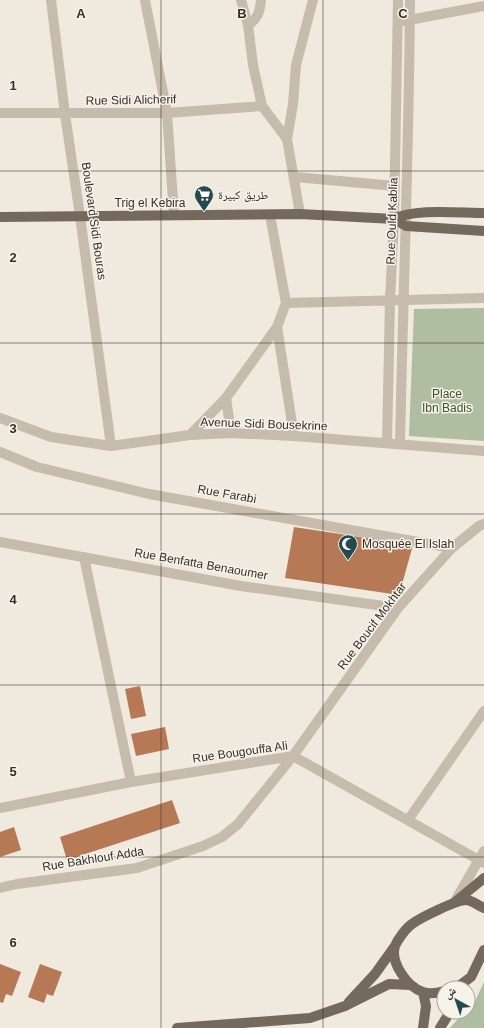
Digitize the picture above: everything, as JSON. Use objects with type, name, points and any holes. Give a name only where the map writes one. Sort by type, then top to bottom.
[{"type":"main road","points":[[394,219],[406,214],[420,212],[484,213]]},
{"type":"main road","name":"Trig el Kebira","points":[[0,217],[300,214],[394,219]]},
{"type":"main road","points":[[394,219],[406,226],[484,231]]},
{"type":"main road","points":[[345,1006],[375,974],[403,934],[412,924],[454,902],[484,878]]},
{"type":"main road","points":[[454,902],[468,900],[484,908]]},
{"type":"main road","points":[[395,946],[395,961],[403,976],[410,984],[423,992],[436,991]]},
{"type":"main road","points":[[469,980],[484,950]]},
{"type":"main road","points":[[467,980],[471,977]]},
{"type":"main road","points":[[177,1028],[310,1018],[345,1006],[389,984],[410,984]]},
{"type":"main road","points":[[423,992],[426,1006],[423,1028]]},
{"type":"street","name":"Boulevard Sidi Bouras","points":[[51,0],[64,114],[80,216],[111,446]]},
{"type":"street","points":[[145,0],[167,113],[174,215]]},
{"type":"street","points":[[242,0],[248,25],[253,65],[262,106],[287,139]]},
{"type":"street","points":[[248,25],[256,19],[259,14],[261,0]]},
{"type":"street","points":[[300,214],[295,177],[287,139],[293,104],[296,65],[313,0]]},
{"type":"street","name":"Rue Ould Kablia","points":[[387,443],[390,300],[395,186],[398,0]]},
{"type":"street","name":"Rue Ould Kablia","points":[[400,444],[410,0]]},
{"type":"street","points":[[398,21],[410,21],[484,6]]},
{"type":"street","name":"Rue Sidi Alicherif","points":[[0,113],[167,113],[262,106]]},
{"type":"street","points":[[295,177],[395,186]]},
{"type":"street","points":[[190,435],[226,398],[277,326],[286,302],[270,214]]},
{"type":"street","points":[[286,302],[484,298]]},
{"type":"street","points":[[277,326],[294,436]]},
{"type":"street","points":[[226,398],[231,433]]},
{"type":"street","name":"Avenue Sidi Bousekrine","points":[[0,418],[51,437],[111,446],[190,435],[231,433],[294,436],[484,451]]},
{"type":"street","name":"Rue Farabi","points":[[0,452],[37,467],[149,494],[452,548]]},
{"type":"street","name":"Rue Boucif Mokhtar","points":[[293,756],[398,608],[452,548],[479,526],[484,524]]},
{"type":"street","name":"Rue Benfatta Benaoumer","points":[[0,542],[241,586],[398,608]]},
{"type":"street","points":[[84,557],[131,782]]},
{"type":"street","points":[[408,820],[484,710]]},
{"type":"street","name":"Rue Bougouffa Ali","points":[[0,808],[131,782],[293,756],[408,820],[482,858]]},
{"type":"street","name":"Rue Bakhlouf Adda","points":[[0,888],[17,884],[137,868],[202,846],[222,837],[238,824],[293,756]]},
{"type":"street","points":[[454,902],[482,858]]},
{"type":"green space","name":"Place Ibn Badis","points":[[484,308],[484,441],[409,436],[414,309]]},
{"type":"green space","points":[[484,982],[484,1028],[450,1028],[457,1020],[476,1020],[476,999]]},
{"type":"building","name":"Mosquée El Islah","points":[[294,527],[413,545],[399,595],[285,578]]},
{"type":"building","points":[[140,686],[146,716],[131,719],[125,689]]},
{"type":"building","points":[[165,727],[169,749],[136,756],[131,734]]},
{"type":"building","points":[[172,800],[180,823],[67,860],[60,837]]},
{"type":"building","points":[[14,827],[21,850],[0,857],[0,832]]},
{"type":"building","points":[[0,964],[21,972],[12,996],[6,994],[3,1003],[0,1002]]},
{"type":"building","points":[[40,964],[62,972],[53,996],[47,994],[44,1003],[28,997]]},
{"type":"place","name":"طريق كبيرة","points":[[204,212]]},
{"type":"place","name":"Mosquée El Islah","points":[[348,561]]}]
